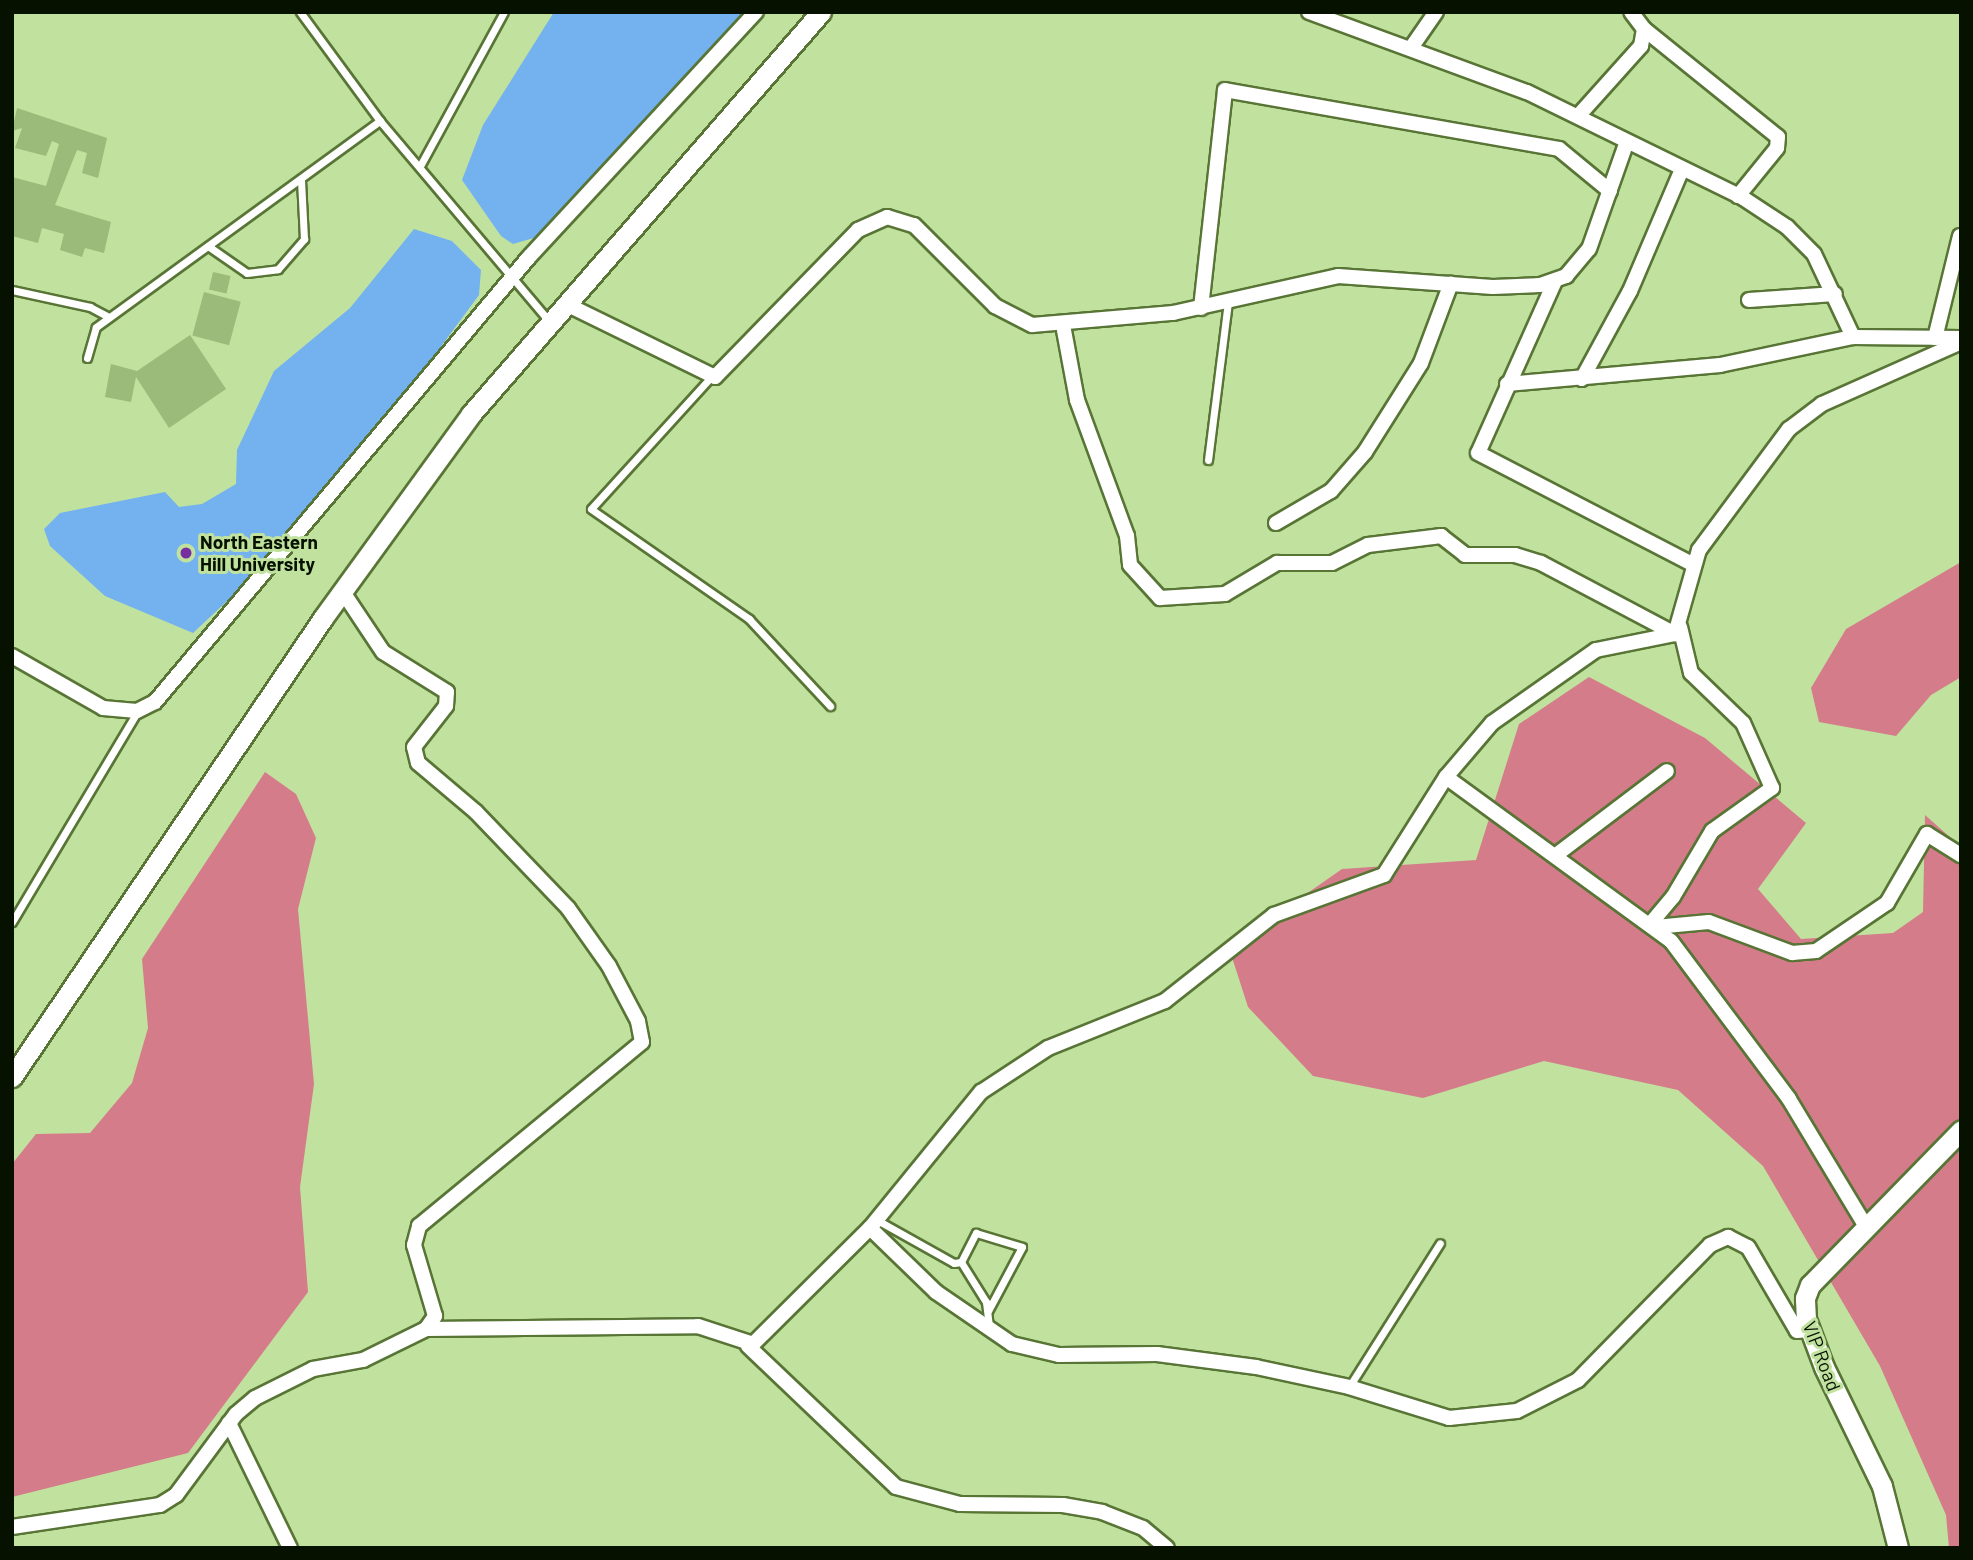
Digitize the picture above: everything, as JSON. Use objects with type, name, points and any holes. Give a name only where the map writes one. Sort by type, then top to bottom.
[{"type":"street","points":[[12,656],[103,708],[137,711],[172,686],[511,279],[756,12]]},
{"type":"street","points":[[12,1077],[343,592],[471,415],[821,12]]},
{"type":"street","points":[[1309,12],[1411,48],[1579,115],[1626,144],[1738,196],[1800,240],[1824,269],[1835,294],[1846,332],[1853,337]]},
{"type":"street","points":[[1411,48],[1436,12]]},
{"type":"street","points":[[1631,12],[1644,29],[1778,137],[1777,148],[1738,196]]},
{"type":"street","points":[[1579,115],[1641,46],[1644,29]]},
{"type":"street","points":[[1201,308],[1225,90],[1559,149],[1610,191]]},
{"type":"street","points":[[566,304],[711,377],[739,355],[858,230],[887,217],[914,226],[1005,314],[1032,325],[1063,325],[1201,308],[1338,276],[1525,287],[1555,281],[1576,267],[1589,248],[1626,144]]},
{"type":"street","points":[[1582,379],[1630,291],[1682,169]]},
{"type":"street","points":[[1935,338],[1960,236]]},
{"type":"street","points":[[1555,281],[1477,446],[1482,458],[1692,564]]},
{"type":"street","points":[[1276,523],[1331,491],[1365,452],[1421,363],[1451,283]]},
{"type":"street","points":[[1749,300],[1835,294]]},
{"type":"street","points":[[1063,325],[1077,400],[1128,537],[1130,565],[1160,598],[1213,596],[1235,590],[1278,563],[1332,563],[1368,545],[1397,545],[1441,536],[1465,555],[1515,555],[1541,563],[1677,631]]},
{"type":"street","points":[[1507,384],[1720,365],[1853,337],[1961,340]]},
{"type":"street","points":[[1653,925],[1712,831],[1772,788],[1744,723],[1691,673],[1677,631],[1692,564],[1735,495],[1805,415],[1961,340]]},
{"type":"street","points":[[343,592],[383,652],[447,692],[446,706],[414,747],[418,763],[476,812],[568,908],[609,966],[643,1034],[630,1055],[542,1121],[419,1226],[414,1245],[435,1307],[426,1329]]},
{"type":"street","points":[[748,1346],[873,1224],[966,1107],[1001,1075],[1048,1048],[1165,1001],[1273,915],[1384,875],[1446,777],[1492,723],[1583,657],[1608,646],[1677,631]]},
{"type":"street","points":[[1556,855],[1667,771]]},
{"type":"street","points":[[1446,777],[1653,925],[1692,965],[1789,1098],[1865,1226]]},
{"type":"street","points":[[1653,925],[1709,922],[1792,953],[1816,951],[1887,904],[1927,834],[1961,855]]},
{"type":"street","name":"VIP Road","points":[[1898,1548],[1882,1486],[1810,1330],[1805,1298],[1810,1284],[1961,1130]]},
{"type":"street","points":[[873,1224],[936,1293],[989,1331],[1012,1343],[1059,1355],[1157,1354],[1349,1387],[1448,1418],[1517,1410],[1557,1394],[1604,1359],[1710,1245],[1728,1237],[1748,1247],[1797,1331],[1810,1330]]},
{"type":"street","points":[[12,1527],[160,1505],[176,1495],[229,1423],[255,1398],[304,1373],[363,1360],[426,1329],[698,1326],[748,1346],[896,1487],[960,1504],[1063,1505],[1102,1512],[1143,1528],[1167,1548]]},
{"type":"street","points":[[229,1423],[290,1548]]},
{"type":"lane","points":[[300,12],[380,121],[550,322]]},
{"type":"lane","points":[[420,166],[504,12]]},
{"type":"lane","points":[[87,358],[92,332],[109,317],[380,121]]},
{"type":"lane","points":[[208,246],[247,272],[278,269],[304,239],[301,179]]},
{"type":"lane","points":[[12,290],[90,307],[109,317]]},
{"type":"lane","points":[[1208,460],[1228,302]]},
{"type":"lane","points":[[711,377],[591,509],[743,614],[830,706]]},
{"type":"lane","points":[[12,922],[137,711]]},
{"type":"lane","points":[[873,1224],[954,1263],[961,1262]]},
{"type":"lane","points":[[961,1262],[976,1233],[1024,1249],[988,1311]]},
{"type":"lane","points":[[1349,1387],[1440,1243]]},
{"type":"lane","points":[[961,1262],[988,1311],[989,1331]]},
{"type":"shaded area","points":[[1961,562],[1961,677],[1931,695],[1896,736],[1819,722],[1811,688],[1846,629]]},
{"type":"shaded area","points":[[1589,677],[1705,738],[1806,823],[1758,889],[1801,939],[1893,933],[1923,912],[1925,815],[1961,847],[1961,1548],[1949,1548],[1946,1515],[1880,1366],[1763,1166],[1678,1090],[1544,1061],[1423,1098],[1313,1076],[1248,1007],[1229,948],[1342,869],[1476,860],[1519,724]]},
{"type":"shaded area","points":[[265,772],[296,794],[316,838],[298,909],[314,1084],[300,1187],[308,1292],[188,1453],[12,1497],[12,1164],[36,1134],[90,1133],[132,1083],[148,1028],[142,959]]},
{"type":"water","points":[[554,12],[744,12],[537,237],[513,244],[501,236],[462,180],[483,125]]},
{"type":"water","points":[[414,229],[452,241],[481,270],[479,295],[400,402],[241,588],[193,633],[105,596],[50,546],[44,529],[60,513],[165,492],[179,507],[202,504],[236,484],[237,450],[274,371],[350,308]]},
{"type":"building","points":[[17,108],[107,138],[98,178],[82,173],[87,153],[77,150],[55,205],[111,222],[104,253],[85,248],[82,257],[60,250],[64,234],[42,228],[38,243],[12,236],[12,177],[46,186],[59,144],[52,141],[46,156],[15,148],[22,128],[12,131]]},
{"type":"building","points":[[213,272],[231,276],[226,294],[209,290]]},
{"type":"building","points":[[204,292],[241,302],[229,345],[192,335]]},
{"type":"building","points":[[190,335],[226,389],[169,428],[136,377],[131,402],[105,397],[111,364],[137,371]]},
{"type":"place","name":"North Eastern Hill University","points":[[186,553]]}]
